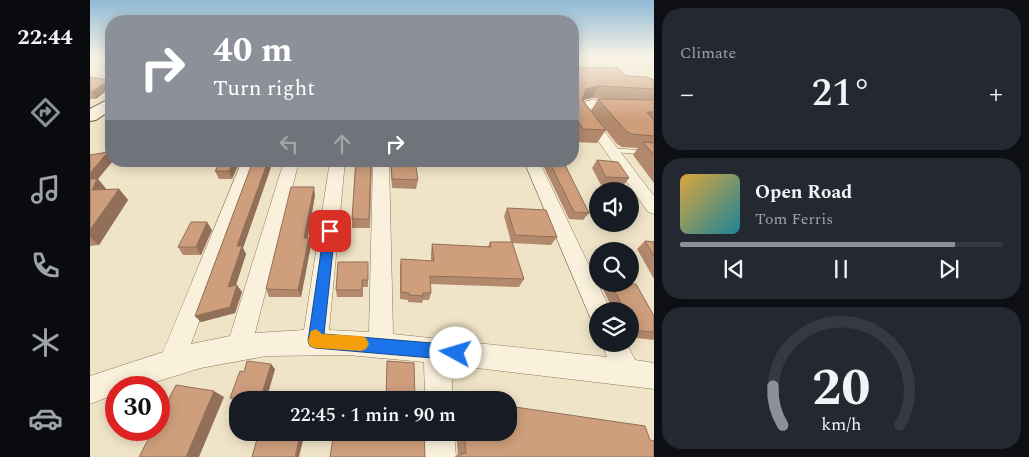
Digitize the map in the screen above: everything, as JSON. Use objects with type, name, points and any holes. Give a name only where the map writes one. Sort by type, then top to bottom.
[{"type":"street","points":[[654,108],[592,104],[584,106],[584,111],[654,208]]},
{"type":"street","points":[[90,116],[105,107]]},
{"type":"street","points":[[172,362],[248,167]]},
{"type":"street","points":[[239,347],[290,167]]},
{"type":"street","points":[[315,341],[337,167]]},
{"type":"street","points":[[381,167],[381,345]]},
{"type":"street","points":[[534,167],[595,302]]},
{"type":"street","points":[[90,390],[172,362],[239,347],[315,341],[381,345],[647,376]]},
{"type":"street","points":[[437,351],[438,391]]},
{"type":"street","points":[[622,352],[647,376]]},
{"type":"street","points":[[439,441],[440,457]]},
{"type":"lane","points":[[612,150],[654,153]]},
{"type":"building","points":[[90,77],[105,79],[105,83],[90,92]]},
{"type":"building","points":[[579,77],[648,77],[654,80],[654,89],[599,86],[586,89],[582,100],[606,130],[583,129],[579,123]]},
{"type":"building","points":[[598,99],[654,100],[654,112],[647,112],[654,120],[654,136],[631,134],[626,131]]},
{"type":"building","points":[[643,142],[654,143],[654,155]]},
{"type":"building","points":[[105,152],[105,156],[90,173],[90,155]]},
{"type":"building","points":[[597,160],[618,162],[629,178],[606,177]]},
{"type":"building","points":[[217,167],[231,167],[229,171],[215,171]]},
{"type":"building","points":[[251,167],[266,167],[237,246],[242,246],[228,287],[237,285],[230,307],[195,316]]},
{"type":"building","points":[[356,167],[371,167],[369,219],[352,219]]},
{"type":"building","points":[[391,167],[416,167],[418,180],[392,179]]},
{"type":"building","points":[[552,167],[566,167],[589,213],[574,212]]},
{"type":"building","points":[[90,179],[97,179],[92,190],[119,189],[90,230]]},
{"type":"building","points":[[291,187],[314,187],[304,238],[309,238],[298,290],[266,289]]},
{"type":"building","points":[[507,208],[546,210],[557,237],[515,235]]},
{"type":"building","points":[[191,222],[207,222],[196,247],[178,247]]},
{"type":"building","points":[[645,241],[654,242],[654,256]]},
{"type":"building","points":[[490,242],[512,242],[524,279],[430,276],[431,293],[423,293],[423,296],[409,295],[409,293],[401,292],[401,259],[434,261],[432,244],[491,247]]},
{"type":"building","points":[[338,262],[368,262],[368,280],[362,280],[362,290],[336,290]]},
{"type":"building","points":[[639,289],[654,316],[654,332],[639,331],[639,302],[620,302],[615,292],[639,292]]},
{"type":"building","points":[[247,361],[271,364],[263,391],[233,391],[240,371],[244,372]]},
{"type":"building","points":[[387,361],[414,363],[415,391],[386,391]]},
{"type":"building","points":[[176,385],[214,391],[186,457],[139,457],[147,441],[170,441],[170,397]]},
{"type":"building","points":[[517,407],[645,426],[650,440],[654,441],[654,457],[458,457],[458,455],[466,453],[465,441],[517,441]]},
{"type":"building","points":[[256,441],[299,441],[295,457],[252,457]]},
{"type":"building","points":[[333,441],[424,441],[425,457],[330,457]]},
{"type":"slow traffic","points":[[316,336],[315,341],[361,344]]},
{"type":"route","points":[[330,231],[315,341],[381,345],[456,353]]}]
